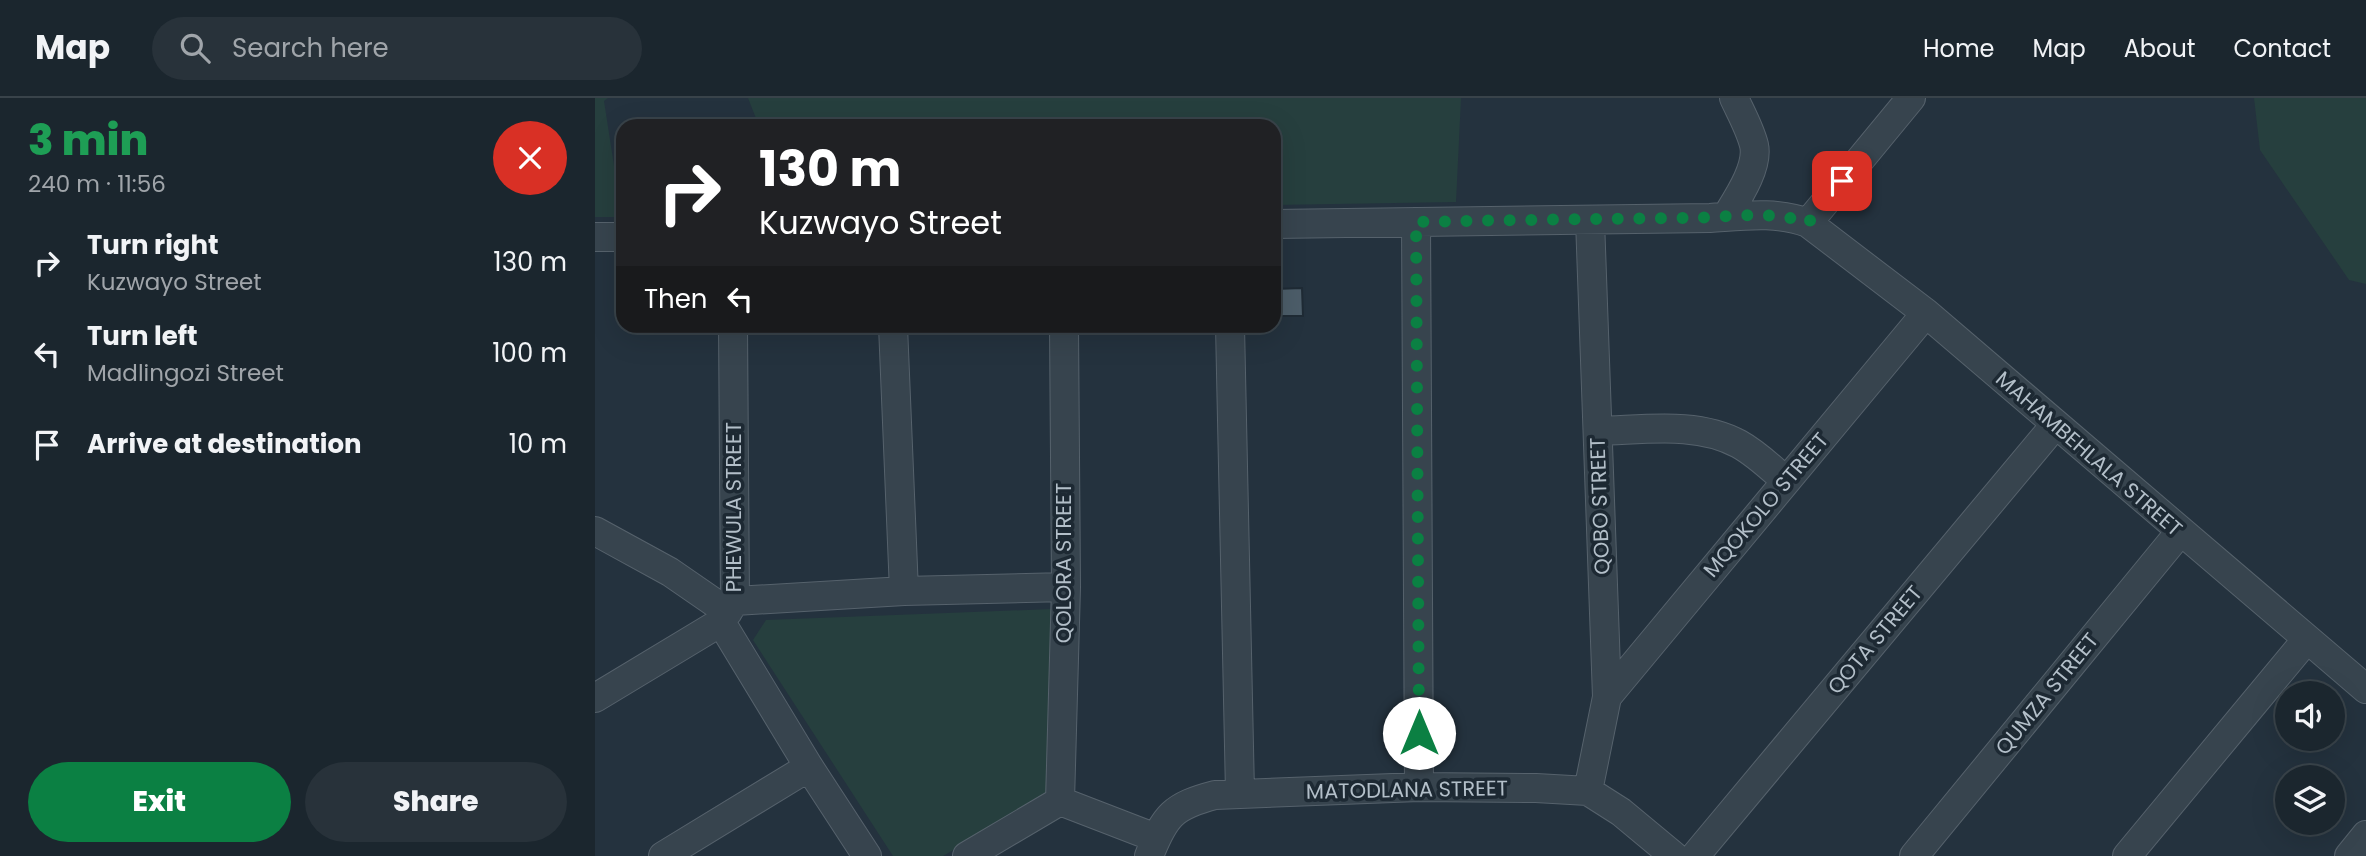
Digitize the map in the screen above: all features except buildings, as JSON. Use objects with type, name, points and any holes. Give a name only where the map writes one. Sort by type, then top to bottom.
[{"type":"street","points":[[1727,217],[1742,191],[1755,147],[1734,98]]},
{"type":"street","points":[[1281,224],[1727,217],[1783,217],[1808,223],[1911,98]]},
{"type":"street","name":"QOBO STREET","points":[[1588,791],[1607,697],[1590,220]]},
{"type":"street","points":[[1416,222],[1419,787]]},
{"type":"street","name":"MAHAMBEHLALA STREET","points":[[1808,223],[1926,313],[2366,689]]},
{"type":"street","points":[[595,237],[616,237]]},
{"type":"street","name":"MQOKOLO STREET","points":[[1607,697],[1926,313]]},
{"type":"street","name":"PHEWULA STREET","points":[[595,698],[728,611],[733,333]]},
{"type":"street","points":[[893,333],[904,591]]},
{"type":"street","name":"QOLORA STREET","points":[[1061,801],[1066,587],[1064,333]]},
{"type":"street","points":[[1230,333],[1240,793]]},
{"type":"street","name":"QOTA STREET","points":[[1695,856],[2055,425]]},
{"type":"street","points":[[1598,431],[1701,431],[1739,444],[1762,459],[1786,481]]},
{"type":"street","points":[[595,530],[670,572],[728,611],[809,767],[867,856]]},
{"type":"street","name":"QUMZA STREET","points":[[1914,856],[2180,532]]},
{"type":"street","points":[[728,611],[904,591],[1066,587]]},
{"type":"street","points":[[2127,856],[2307,639]]},
{"type":"street","points":[[663,856],[809,767]]},
{"type":"street","name":"MATODLANA STREET","points":[[1153,847],[1162,824],[1182,806],[1215,795],[1419,787],[1536,788],[1588,791],[1621,812],[1674,856]]},
{"type":"street","points":[[967,856],[1061,801],[1153,847]]},
{"type":"street","points":[[2349,856],[2366,835]]},
{"type":"green space","points":[[595,98],[608,98],[604,101],[616,178],[616,217],[595,217]]},
{"type":"green space","points":[[748,98],[1461,98],[1456,202],[1281,205],[1281,119],[756,119]]},
{"type":"green space","points":[[2254,98],[2366,98],[2366,284],[2349,280],[2260,150]]},
{"type":"green space","points":[[1052,609],[1049,795],[943,856],[893,856],[753,640],[766,620]]},
{"type":"route","points":[[1419,733],[1416,222],[1761,215],[1808,223],[1842,181]]}]
